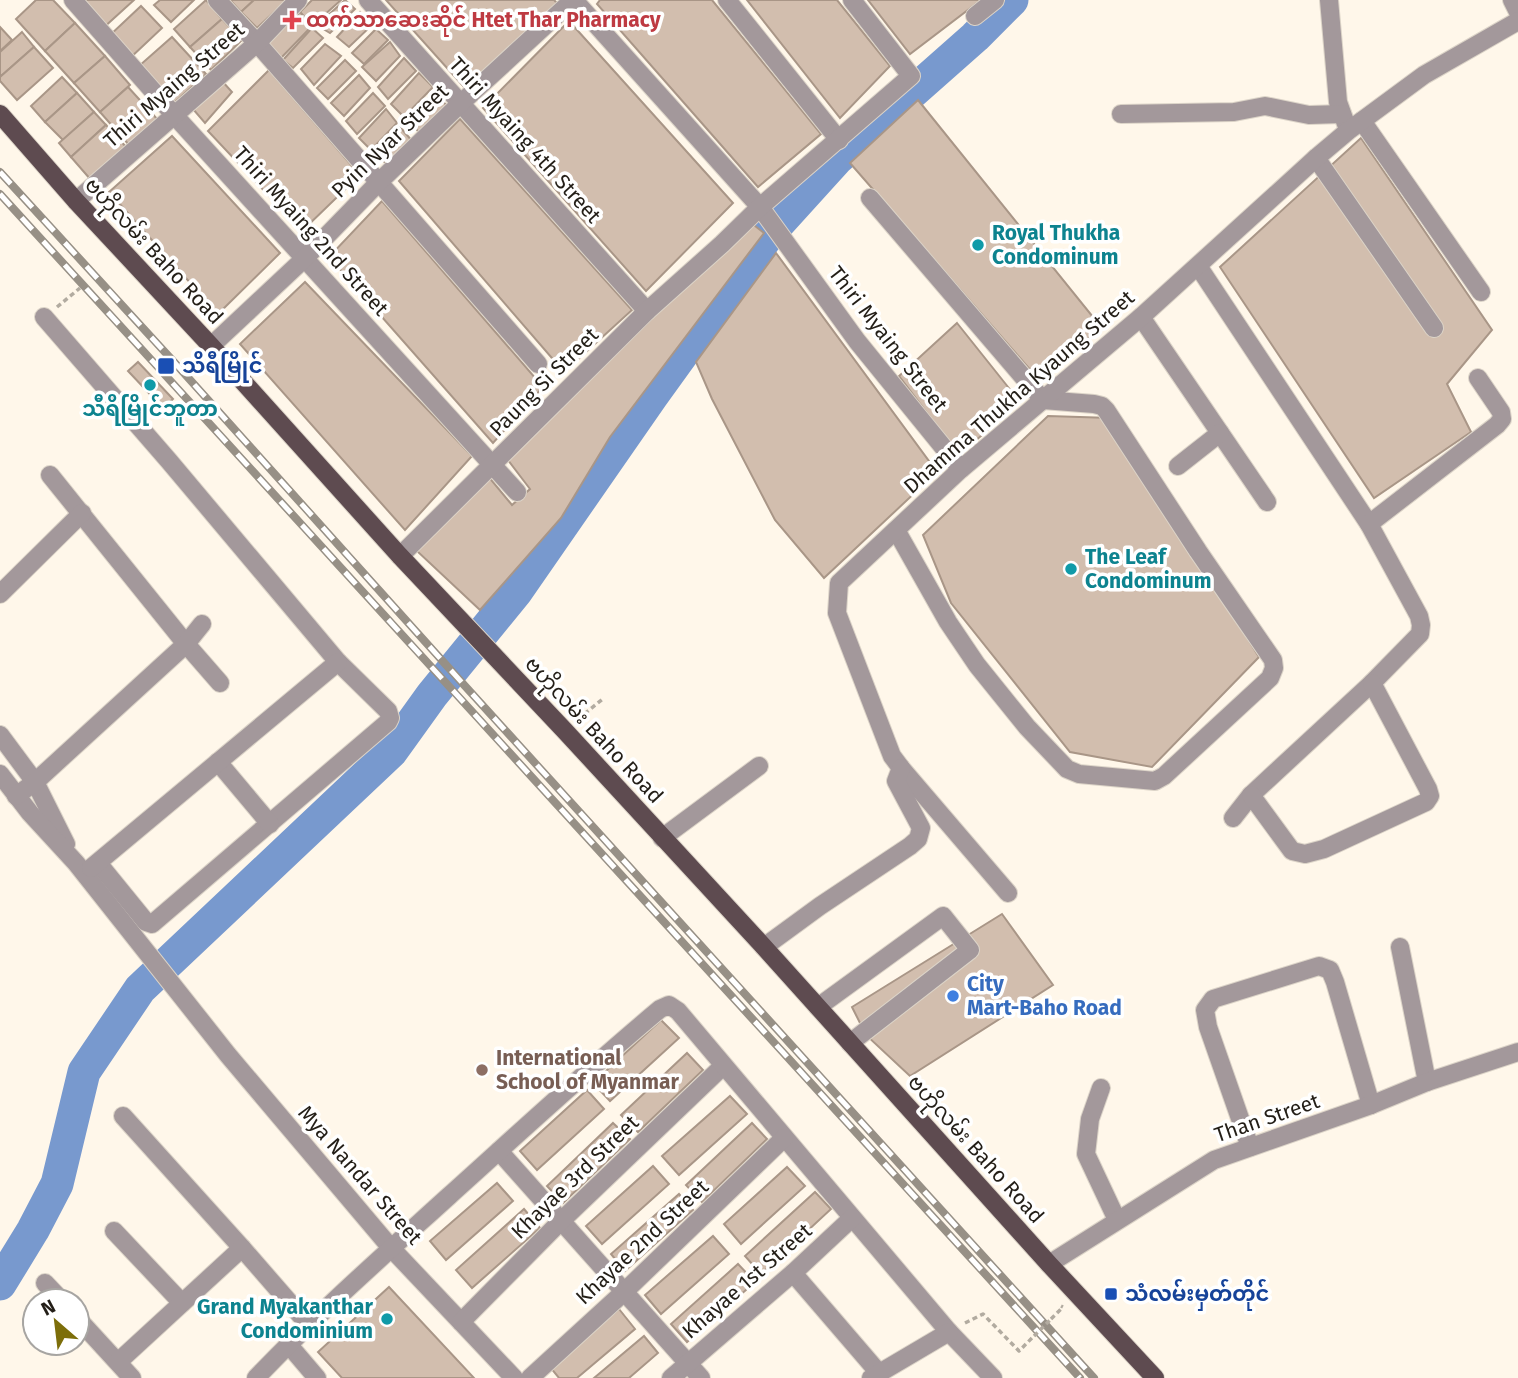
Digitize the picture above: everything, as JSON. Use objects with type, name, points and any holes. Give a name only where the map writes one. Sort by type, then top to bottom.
[{"type":"main road","name":"ဗဟိုလမ်း Baho Road","points":[[0,114],[400,556],[764,947],[1154,1378]]},
{"type":"street","name":"Thiri Myaing 2nd Street","points":[[73,0],[517,492]]},
{"type":"street","points":[[217,0],[538,363]]},
{"type":"street","name":"Thiri Myaing Street","points":[[76,201],[257,43],[298,0]]},
{"type":"street","name":"Thiri Myaing 4th Street","points":[[368,0],[647,311]]},
{"type":"street","name":"Thiri Myaing Street","points":[[574,0],[770,221],[857,341],[961,469]]},
{"type":"street","name":"Pyin Nyar Street","points":[[211,346],[305,258],[461,103],[574,0]]},
{"type":"street","points":[[727,0],[839,140]]},
{"type":"street","points":[[770,221],[839,140],[911,76],[852,0]]},
{"type":"street","points":[[975,16],[995,0]]},
{"type":"street","points":[[1329,0],[1338,102],[1482,292]]},
{"type":"street","points":[[1512,0],[1518,12]]},
{"type":"street","name":"Dhamma Thukha Kyaung Street","points":[[1008,892],[892,756],[837,613],[839,583],[961,469],[1198,266],[1316,158],[1351,122],[1518,20]]},
{"type":"street","points":[[1121,114],[1234,112],[1265,106],[1351,122]]},
{"type":"street","points":[[1316,158],[1434,328]]},
{"type":"street","points":[[870,198],[1043,400],[1094,404],[1106,410],[1273,660],[1274,668],[1270,678],[1164,776],[1155,781],[1079,774],[1067,769],[1027,727],[977,665],[948,622],[896,530]]},
{"type":"street","name":"Paung Si Street","points":[[400,556],[647,311],[722,244],[770,221]]},
{"type":"street","points":[[1198,266],[1368,524],[1419,616],[1421,625],[1420,634],[1251,795],[1233,818]]},
{"type":"street","points":[[0,774],[16,796],[85,868],[146,922],[152,924],[390,718],[388,711],[338,662],[44,317]]},
{"type":"street","points":[[1141,317],[1267,502]]},
{"type":"street","points":[[1368,524],[1502,419],[1502,412],[1478,378]]},
{"type":"street","points":[[1178,466],[1220,433]]},
{"type":"street","points":[[50,475],[220,683]]},
{"type":"street","points":[[0,594],[82,513]]},
{"type":"street","points":[[16,796],[35,782],[186,644],[202,624]]},
{"type":"street","points":[[85,868],[338,662]]},
{"type":"street","points":[[1251,795],[1292,851],[1305,854],[1324,849],[1426,802],[1430,796],[1427,789],[1372,682]]},
{"type":"street","points":[[0,735],[35,782],[85,868]]},
{"type":"street","points":[[218,762],[270,824]]},
{"type":"street","points":[[662,838],[759,766]]},
{"type":"street","points":[[764,947],[918,838],[921,828],[896,781],[901,768]]},
{"type":"street","name":"Mya Nandar Street","points":[[85,868],[143,949],[228,1055],[391,1248],[514,1378]]},
{"type":"street","points":[[818,1007],[943,916],[970,950],[850,1043]]},
{"type":"street","points":[[1400,947],[1427,1082]]},
{"type":"street","points":[[1250,1147],[1208,1027],[1205,1010],[1213,999],[1319,966],[1330,970],[1371,1105]]},
{"type":"street","points":[[256,1378],[391,1248],[601,1058],[660,1009],[669,1005],[678,1011],[948,1332],[993,1378]]},
{"type":"street","name":"Than Street","points":[[1049,1264],[1214,1160],[1371,1105],[1427,1082],[1518,1052]]},
{"type":"street","name":"Khayae 3rd Street","points":[[461,1322],[561,1221],[723,1066]]},
{"type":"street","points":[[1101,1088],[1090,1119],[1086,1154],[1117,1220]]},
{"type":"street","points":[[123,1116],[309,1325]]},
{"type":"street","name":"Khayae 2nd Street","points":[[530,1378],[784,1138]]},
{"type":"street","points":[[499,1151],[701,1378]]},
{"type":"street","name":"Khayae 1st Street","points":[[671,1378],[852,1218]]},
{"type":"street","points":[[114,1231],[183,1303]]},
{"type":"street","points":[[118,1362],[242,1248]]},
{"type":"street","points":[[793,1272],[875,1376],[948,1332]]},
{"type":"street","points":[[45,1283],[49,1287]]},
{"type":"street","points":[[91,1333],[132,1378]]},
{"type":"street","points":[[288,1345],[317,1378]]},
{"type":"path","points":[[44,317],[80,288]]},
{"type":"path","points":[[565,731],[604,698]]},
{"type":"path","points":[[948,1332],[983,1314],[1019,1351],[1063,1307]]},
{"type":"building","points":[[36,0],[53,0],[75,23],[45,51],[16,19]]},
{"type":"building","points":[[76,0],[134,0],[102,29]]},
{"type":"building","points":[[160,0],[194,0],[171,22],[154,5]]},
{"type":"building","points":[[206,0],[222,19],[190,47],[174,29]]},
{"type":"building","points":[[230,0],[254,0],[241,12]]},
{"type":"building","points":[[254,0],[287,0],[257,28],[241,12]]},
{"type":"building","points":[[312,0],[341,0],[312,26],[300,12]]},
{"type":"building","points":[[345,0],[355,9],[330,33],[317,25]]},
{"type":"building","points":[[386,0],[554,0],[557,3],[465,88]]},
{"type":"building","points":[[600,0],[712,0],[821,134],[758,187],[597,4]]},
{"type":"building","points":[[747,0],[837,0],[890,66],[840,118]]},
{"type":"building","points":[[868,0],[981,0],[910,54]]},
{"type":"building","points":[[141,6],[162,28],[129,59],[108,37]]},
{"type":"building","points":[[300,12],[312,26],[280,59],[266,45]]},
{"type":"building","points":[[360,12],[372,25],[349,47],[337,37]]},
{"type":"building","points":[[222,19],[242,40],[211,70],[190,47]]},
{"type":"building","points":[[569,21],[733,203],[646,291],[483,108]]},
{"type":"building","points":[[75,23],[105,56],[74,83],[45,51]]},
{"type":"building","points":[[0,27],[12,40],[0,51]]},
{"type":"building","points":[[312,28],[323,38],[293,68],[283,60]]},
{"type":"building","points":[[376,29],[388,40],[364,64],[352,53]]},
{"type":"building","points":[[22,32],[34,47],[1,76],[0,52]]},
{"type":"building","points":[[172,37],[206,74],[173,104],[139,66]]},
{"type":"building","points":[[390,42],[400,56],[376,81],[362,67]]},
{"type":"building","points":[[325,44],[341,56],[314,85],[301,69]]},
{"type":"building","points":[[34,47],[53,68],[17,100],[0,81],[0,77]]},
{"type":"building","points":[[105,56],[130,85],[100,112],[74,83]]},
{"type":"building","points":[[404,58],[416,71],[388,99],[378,87]]},
{"type":"building","points":[[345,60],[356,71],[328,99],[317,88]]},
{"type":"building","points":[[269,70],[360,175],[302,231],[208,131]]},
{"type":"building","points":[[419,73],[433,87],[404,117],[391,104]]},
{"type":"building","points":[[359,75],[370,88],[344,116],[331,103]]},
{"type":"building","points":[[62,77],[77,93],[45,122],[31,106]]},
{"type":"building","points":[[222,81],[232,92],[205,123],[193,109]]},
{"type":"building","points":[[128,87],[158,120],[130,146],[100,112]]},
{"type":"building","points":[[434,92],[449,108],[420,133],[407,121]]},
{"type":"building","points":[[77,93],[94,112],[63,140],[45,122]]},
{"type":"building","points":[[373,93],[385,106],[357,134],[346,121]]},
{"type":"building","name":"Royal Thukha Condominum","points":[[918,100],[1101,327],[1040,381],[850,163]]},
{"type":"building","points":[[386,109],[397,123],[371,150],[359,138]]},
{"type":"building","points":[[94,112],[106,125],[71,157],[59,143]]},
{"type":"building","points":[[460,119],[632,310],[564,372],[399,181]]},
{"type":"building","points":[[106,125],[127,148],[91,180],[71,157]]},
{"type":"building","points":[[400,127],[413,142],[387,165],[375,151]]},
{"type":"building","points":[[172,136],[280,253],[218,314],[109,192]]},
{"type":"building","points":[[1361,138],[1492,330],[1447,384],[1471,432],[1374,498],[1220,267]]},
{"type":"building","points":[[382,201],[543,387],[493,443],[329,257]]},
{"type":"building","points":[[750,222],[764,233],[610,437],[561,518],[480,610],[417,551],[488,476],[512,505],[530,489],[508,460]]},
{"type":"building","points":[[776,253],[937,472],[824,578],[775,520],[712,399],[696,362]]},
{"type":"building","points":[[305,282],[472,456],[405,530],[240,344]]},
{"type":"building","points":[[957,323],[1020,402],[959,455],[899,376]]},
{"type":"building","name":"သီရိမြိုင်ဘူတာ","points":[[138,362],[173,399],[163,408],[128,371]]},
{"type":"building","name":"The Leaf Condominum","points":[[1048,416],[1111,418],[1259,657],[1152,767],[1070,752],[951,603],[923,535]]},
{"type":"building","name":"City Mart-Baho Road","points":[[1002,914],[1053,985],[910,1076],[866,1035],[852,1007]]},
{"type":"building","points":[[661,1020],[679,1038],[610,1101],[593,1083]]},
{"type":"building","points":[[687,1053],[703,1070],[638,1132],[621,1115]]},
{"type":"building","points":[[587,1090],[604,1109],[537,1170],[520,1151]]},
{"type":"building","points":[[730,1096],[747,1114],[679,1175],[662,1156]]},
{"type":"building","points":[[613,1123],[630,1139],[563,1203],[547,1186]]},
{"type":"building","points":[[752,1123],[767,1139],[702,1202],[686,1185]]},
{"type":"building","points":[[653,1166],[669,1184],[602,1244],[586,1226]]},
{"type":"building","points":[[787,1167],[805,1186],[741,1244],[724,1224]]},
{"type":"building","points":[[497,1183],[513,1201],[446,1260],[430,1241]]},
{"type":"building","points":[[815,1192],[831,1209],[761,1274],[745,1256]]},
{"type":"building","points":[[679,1194],[693,1210],[625,1271],[611,1254]]},
{"type":"building","points":[[524,1209],[540,1228],[472,1288],[456,1270]]},
{"type":"building","points":[[713,1236],[729,1254],[661,1314],[645,1295]]},
{"type":"building","points":[[738,1264],[755,1282],[687,1342],[671,1324]]},
{"type":"building","name":"Grand Myakanthar Condominium","points":[[389,1287],[474,1378],[342,1378],[318,1352]]},
{"type":"building","points":[[619,1309],[635,1329],[577,1378],[559,1378],[550,1367]]},
{"type":"building","points":[[644,1336],[658,1353],[629,1378],[594,1378]]},
{"type":"waterway","points":[[0,1284],[57,1184],[84,1072],[140,989],[391,752],[432,695],[516,592],[769,234],[837,159],[975,37],[1012,0]]},
{"type":"railway","points":[[0,172],[1094,1378]]},
{"type":"railway","points":[[0,194],[1080,1378]]},
{"type":"place","name":"ထက်သာဆေးဆိုင် Htet Thar Pharmacy","points":[[292,20]]},
{"type":"place","name":"Royal Thukha Condominum","points":[[978,245]]},
{"type":"place","name":"သိရီမြိုင်","points":[[166,366]]},
{"type":"place","name":"သီရိမြိုင်ဘူတာ","points":[[150,385]]},
{"type":"place","name":"The Leaf Condominum","points":[[1071,569]]},
{"type":"place","name":"City Mart-Baho Road","points":[[953,996]]},
{"type":"place","name":"International School of Myanmar","points":[[482,1070]]},
{"type":"place","name":"သံလမ်းမှတ်တိုင်","points":[[1111,1294]]},
{"type":"place","name":"Grand Myakanthar Condominium","points":[[387,1319]]}]
